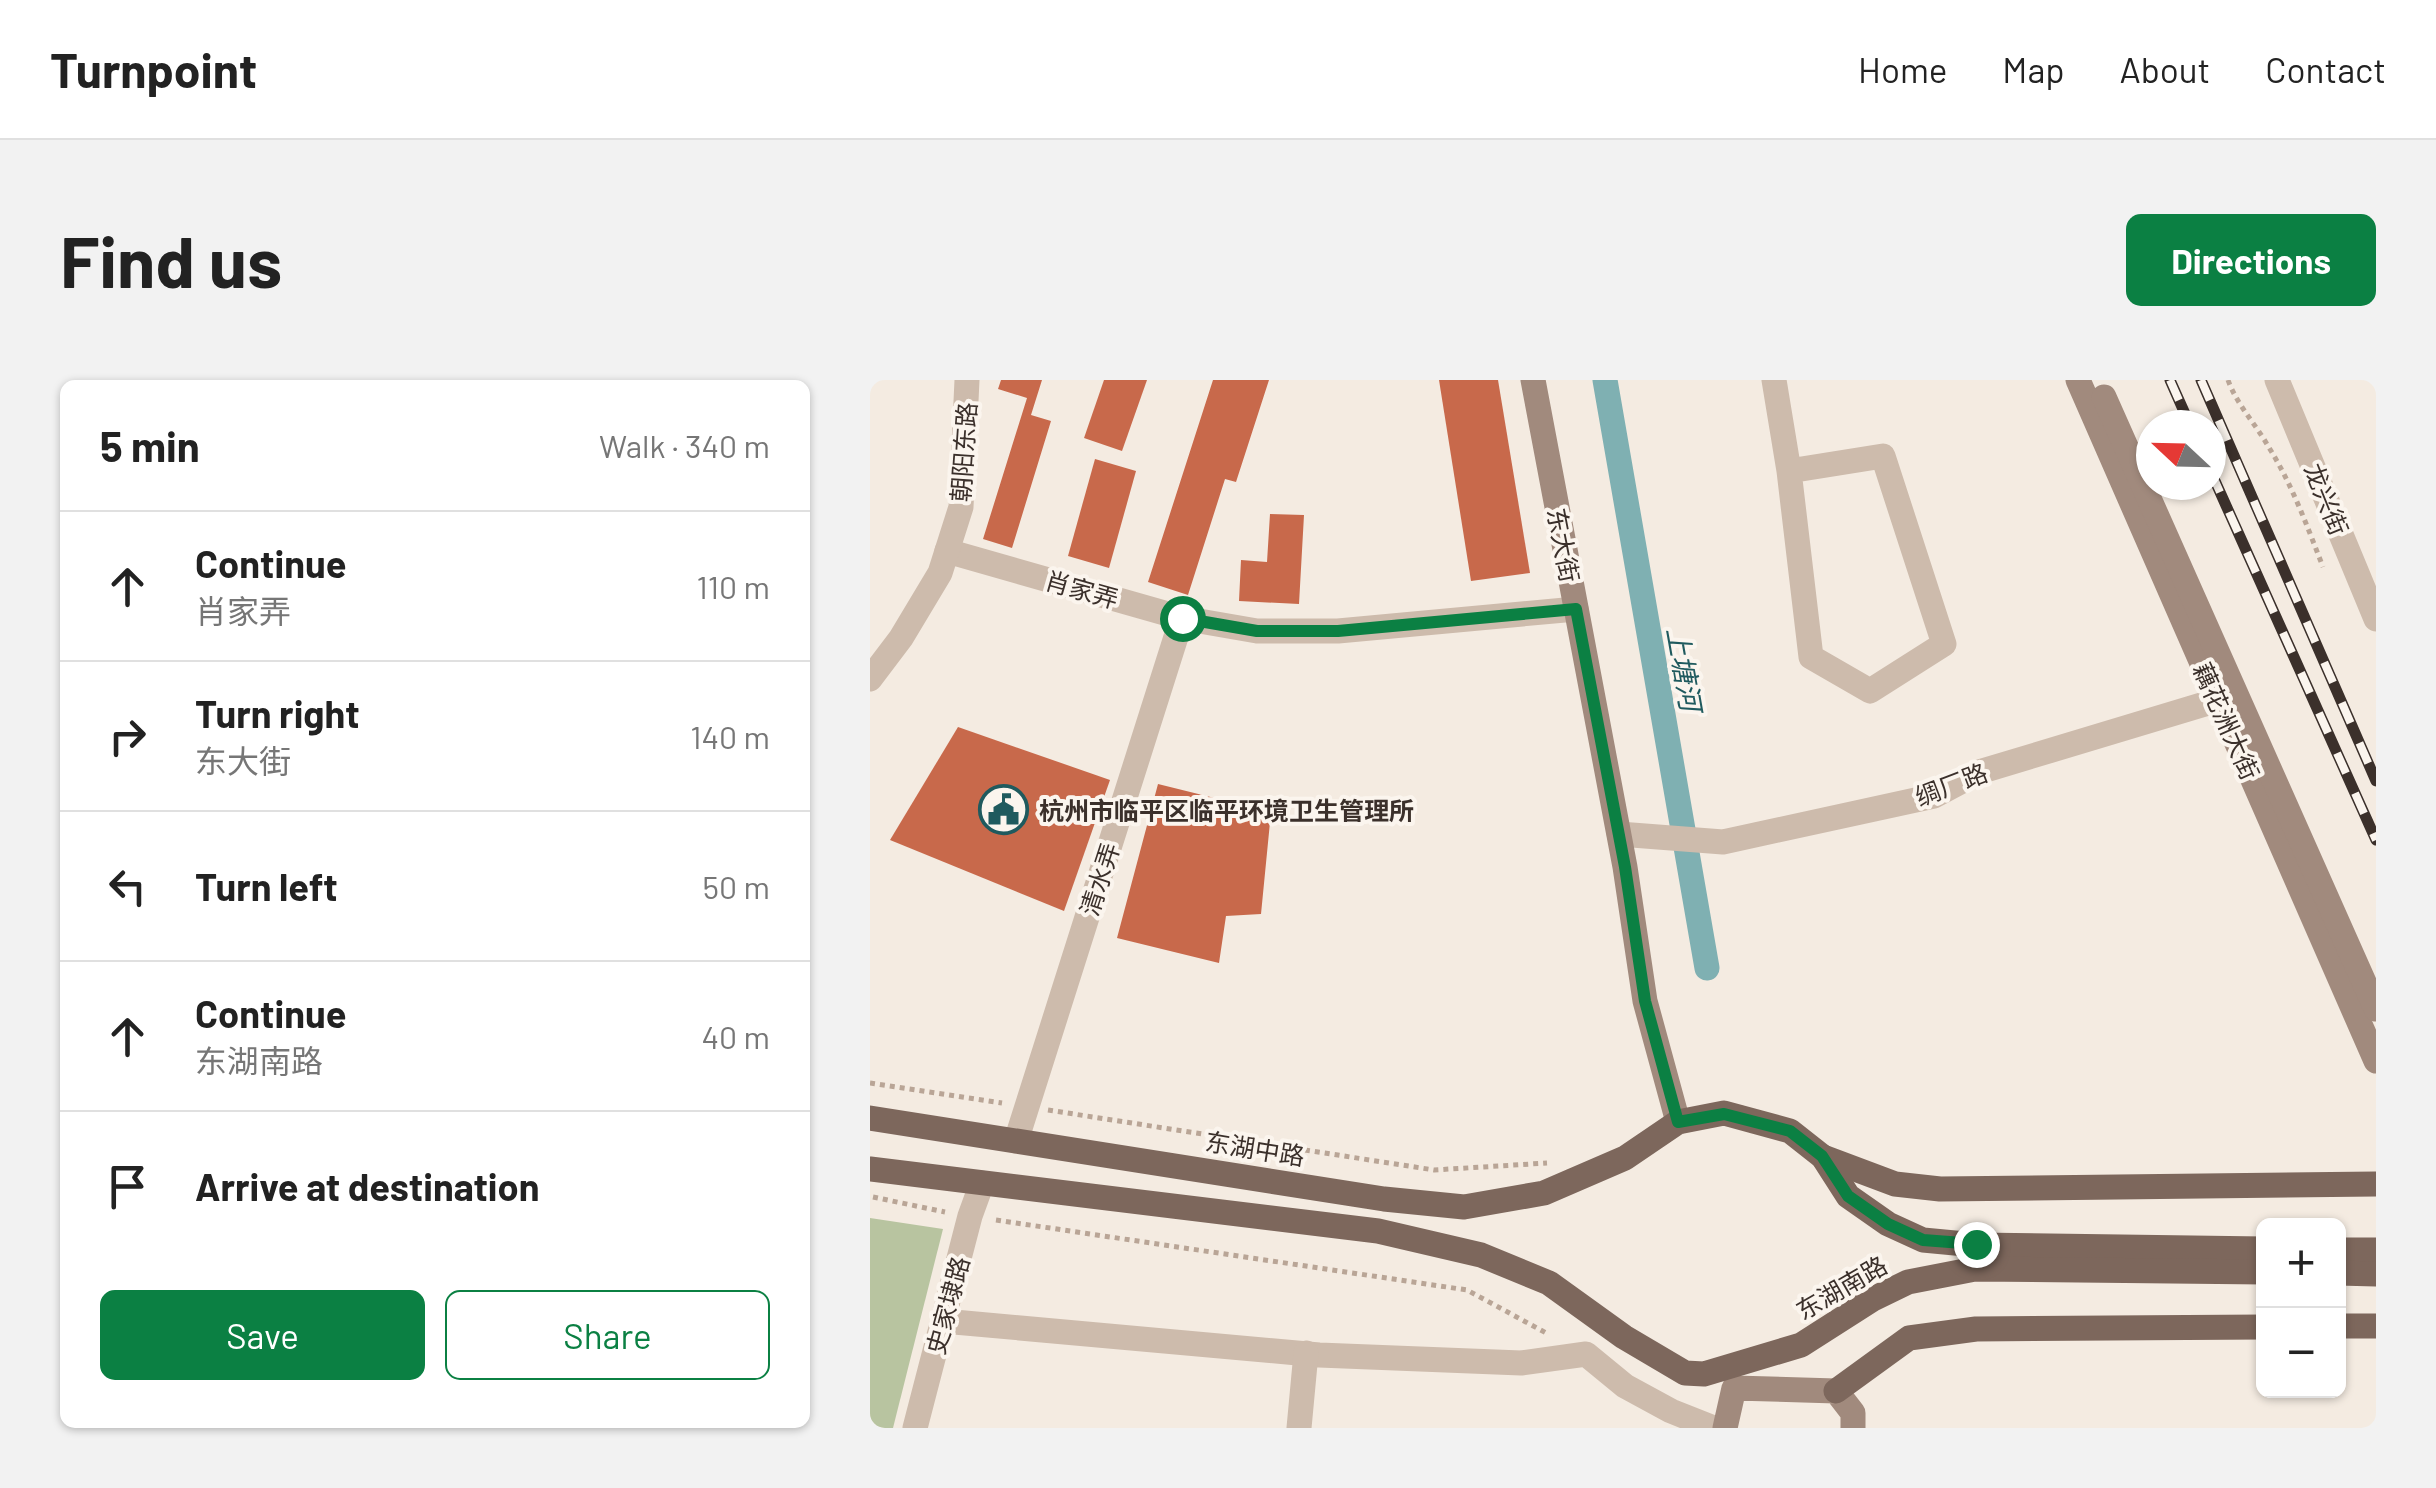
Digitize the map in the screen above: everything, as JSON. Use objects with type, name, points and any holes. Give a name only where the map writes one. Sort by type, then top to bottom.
[{"type":"main road","name":"东大街","points":[[1533,380],[1619,834],[1645,1001],[1678,1122]]},
{"type":"main road","name":"藕花洲大街","points":[[2078,380],[2376,1061]]},
{"type":"main road","name":"藕花洲大街","points":[[2096,380],[2376,1009]]},
{"type":"main road","points":[[1678,1122],[1724,1114],[1790,1131],[1822,1156],[1895,1184],[1940,1189],[2376,1184]]},
{"type":"main road","name":"东湖中路","points":[[870,1118],[1464,1207],[1544,1193],[1625,1158],[1678,1122]]},
{"type":"main road","name":"东湖南路","points":[[1822,1156],[1848,1196],[1888,1224],[1976,1257],[2256,1272]]},
{"type":"main road","points":[[870,1169],[982,1182]]},
{"type":"main road","name":"东湖南路","points":[[982,1182],[1378,1231],[1481,1254],[1549,1283],[1624,1337],[1685,1373],[1731,1377],[1800,1345],[1872,1299],[1976,1257],[2256,1248]]},
{"type":"main road","points":[[2346,1250],[2376,1250]]},
{"type":"main road","points":[[2346,1274],[2376,1274]]},
{"type":"main road","points":[[2346,1326],[2376,1326]]},
{"type":"main road","points":[[1725,1428],[1731,1377],[1836,1391],[1909,1338],[1976,1330],[2256,1327]]},
{"type":"main road","points":[[1836,1391],[1853,1420]]},
{"type":"street","name":"朝阳东路","points":[[870,679],[902,638],[940,574],[961,507],[967,380]]},
{"type":"street","points":[[1774,380],[1811,658],[1870,691],[1944,644],[1882,456],[1788,471]]},
{"type":"street","name":"龙兴街","points":[[2277,380],[2376,619]]},
{"type":"street","name":"肖家弄","points":[[947,551],[1182,618],[1257,631],[1338,631],[1576,609]]},
{"type":"street","name":"清水弄","points":[[1016,1140],[1182,618]]},
{"type":"street","name":"绸厂路","points":[[1619,834],[1723,842],[1934,796],[1979,772],[2218,700]]},
{"type":"street","name":"史家埭路","points":[[915,1428],[982,1182]]},
{"type":"street","points":[[943,1322],[1306,1353],[1521,1363],[1586,1354],[1625,1386],[1714,1428]]},
{"type":"street","points":[[1299,1428],[1306,1353]]},
{"type":"path","points":[[2228,380],[2234,397],[2269,447],[2298,504],[2323,567]]},
{"type":"path","points":[[870,1083],[1434,1170],[1548,1163]]},
{"type":"path","points":[[870,1196],[970,1216],[1467,1290],[1586,1354]]},
{"type":"green space","points":[[870,1218],[943,1229],[893,1428],[870,1428]]},
{"type":"building","points":[[1001,380],[1042,380],[1031,415],[1051,421],[1012,548],[983,539],[1027,398],[998,389]]},
{"type":"building","points":[[1104,380],[1147,380],[1122,451],[1084,438]]},
{"type":"building","points":[[1213,380],[1269,380],[1236,482],[1225,479],[1188,595],[1148,582]]},
{"type":"building","points":[[1439,380],[1498,380],[1530,573],[1471,581]]},
{"type":"building","points":[[1095,459],[1136,471],[1109,568],[1068,556]]},
{"type":"building","points":[[1270,514],[1304,515],[1299,604],[1239,601],[1241,560],[1267,562]]},
{"type":"building","name":"杭州市临平区临平环境卫生管理所","points":[[958,727],[1110,780],[1064,911],[890,840]]},
{"type":"building","points":[[1158,784],[1271,812],[1261,914],[1226,916],[1219,963],[1117,938]]},
{"type":"waterway","name":"上塘河","points":[[1605,380],[1707,968]]},
{"type":"railway","points":[[2170,380],[2183,410]]},
{"type":"railway","points":[[2201,380],[2376,781]]},
{"type":"railway","points":[[2224,500],[2376,840]]},
{"type":"place","name":"杭州市临平区临平环境卫生管理所","points":[[1004,810]]},
{"type":"route","points":[[1182,618],[1257,631],[1338,631],[1576,609],[1625,867],[1645,1001],[1678,1122],[1724,1114],[1790,1131],[1822,1156],[1848,1196],[1888,1224],[1923,1240],[1976,1244]]}]
